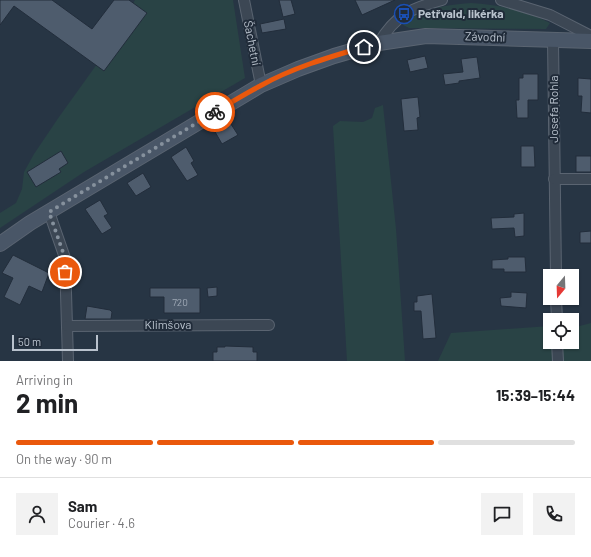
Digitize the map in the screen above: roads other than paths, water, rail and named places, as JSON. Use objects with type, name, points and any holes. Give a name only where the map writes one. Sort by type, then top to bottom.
[{"type":"street","name":"Šachetní","points":[[244,0],[261,85]]},
{"type":"street","points":[[379,43],[391,24],[404,14],[418,7],[442,0]]},
{"type":"street","points":[[501,0],[535,5],[557,19],[591,36]]},
{"type":"street","name":"Závodní","points":[[0,244],[30,223],[261,85],[319,61],[379,43],[426,36],[591,41]]},
{"type":"street","name":"Josefa Rohla","points":[[553,40],[556,269]]},
{"type":"street","points":[[554,179],[591,179]]},
{"type":"street","points":[[49,212],[65,258],[68,361]]},
{"type":"street","name":"Klimšova","points":[[67,326],[268,325]]},
{"type":"street","points":[[557,349],[558,361]]},
{"type":"place","name":"Petřvald, likérka","points":[[404,14]]}]
